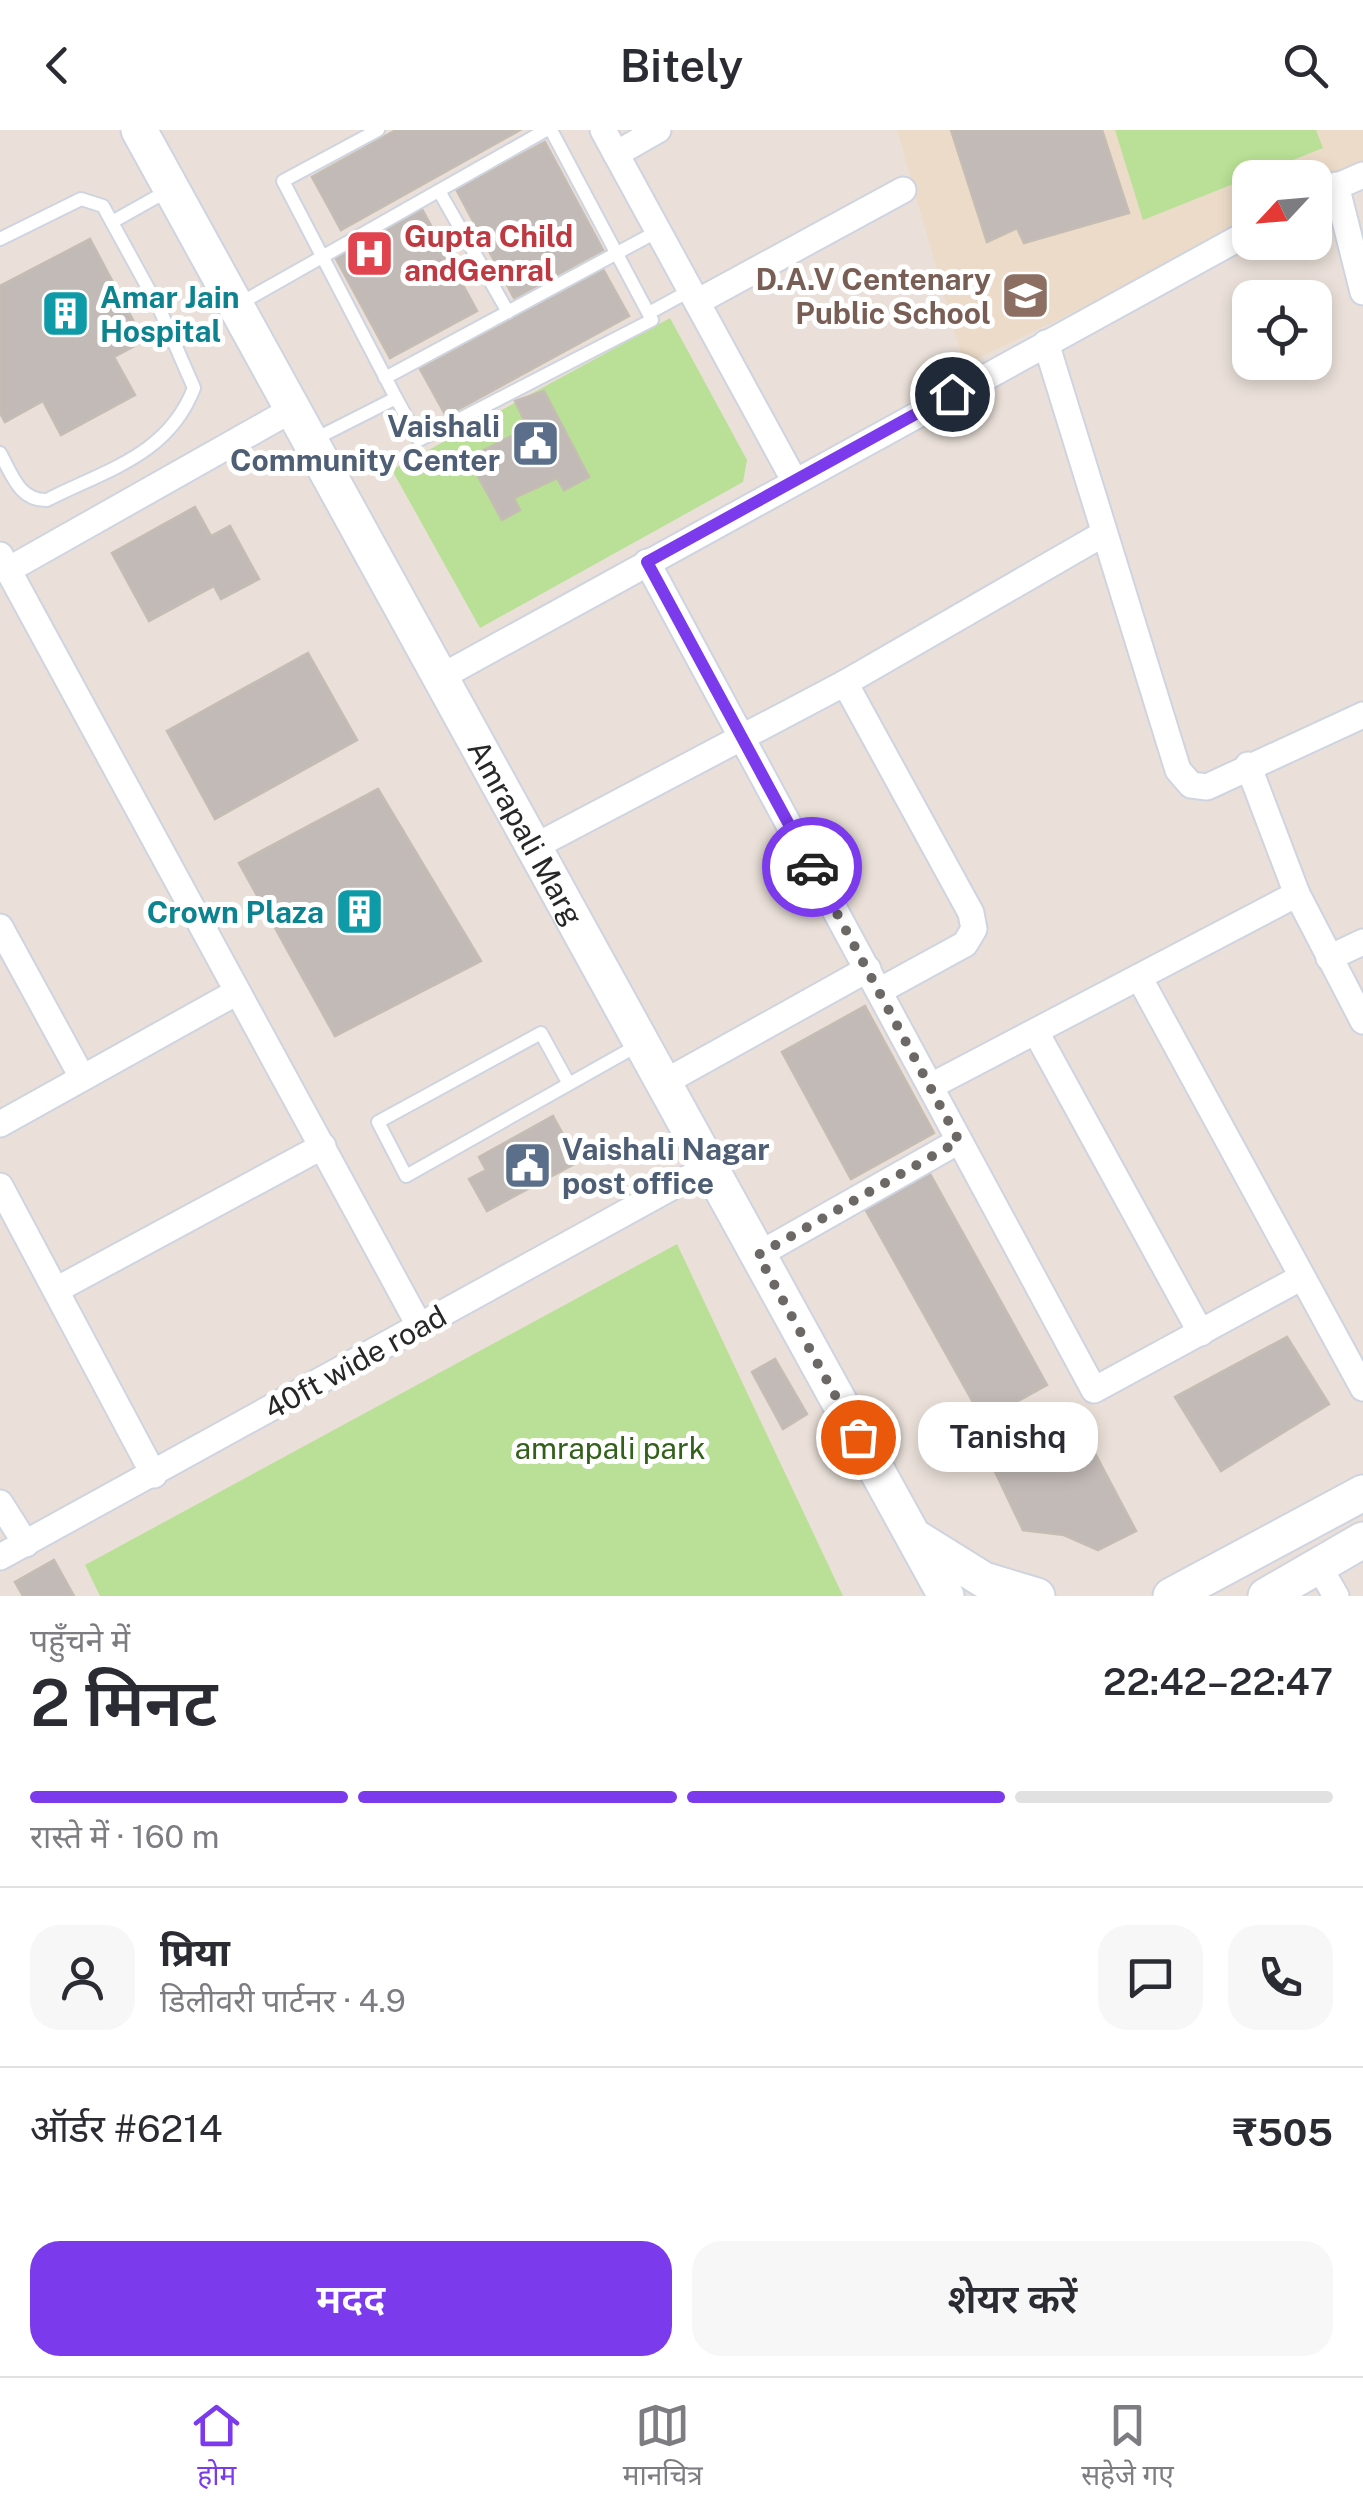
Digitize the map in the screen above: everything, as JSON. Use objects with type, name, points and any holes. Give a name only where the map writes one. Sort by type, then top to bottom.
[{"type":"street","name":"Amrapali Marg","points":[[140,130],[946,1596]]},
{"type":"street","points":[[603,130],[794,480]]},
{"type":"street","points":[[616,154],[658,130]]},
{"type":"street","points":[[1332,188],[1363,175]]},
{"type":"street","points":[[694,296],[904,190]]},
{"type":"street","points":[[1332,210],[1363,292]]},
{"type":"street","points":[[441,677],[1232,242]]},
{"type":"street","points":[[1046,343],[1178,770],[1191,785],[1207,787],[1363,715]]},
{"type":"street","points":[[292,409],[4,562],[419,1325]]},
{"type":"street","points":[[534,847],[846,683],[1104,534]]},
{"type":"street","points":[[647,562],[1094,1390],[1302,1277]]},
{"type":"street","points":[[665,1082],[874,980],[965,944],[974,929],[972,912],[846,683]]},
{"type":"street","points":[[1248,765],[1297,894],[1363,1021]]},
{"type":"street","points":[[931,1086],[1037,1034],[1297,894]]},
{"type":"street","points":[[0,927],[82,1077]]},
{"type":"street","points":[[1329,958],[1363,942]]},
{"type":"street","points":[[1139,977],[1363,1388]]},
{"type":"street","points":[[0,1124],[237,992]]},
{"type":"street","points":[[1037,1034],[1201,1334]]},
{"type":"street","points":[[758,1255],[959,1141]]},
{"type":"street","points":[[56,1290],[323,1146]]},
{"type":"street","name":"40ft wide road","points":[[0,1558],[710,1166]]},
{"type":"street","points":[[0,1186],[154,1475]]},
{"type":"street","points":[[1171,1596],[1363,1493]]},
{"type":"street","points":[[0,1502],[26,1544]]},
{"type":"street","points":[[913,1535],[920,1596]]},
{"type":"street","points":[[913,1535],[984,1580],[1037,1596]]},
{"type":"street","points":[[1266,1596],[1363,1540]]},
{"type":"street","points":[[1318,1565],[1336,1596]]},
{"type":"lane","points":[[236,306],[322,257],[439,191],[548,130],[652,320],[419,440],[322,257],[284,181],[378,130]]},
{"type":"lane","points":[[112,222],[172,188]]},
{"type":"lane","points":[[439,191],[508,312]]},
{"type":"lane","points":[[0,238],[81,199],[103,206],[160,310],[194,388],[183,416],[161,442],[47,500],[34,501],[21,492],[0,453]]},
{"type":"lane","points":[[386,378],[658,230]]},
{"type":"lane","points":[[649,313],[694,296]]},
{"type":"lane","points":[[311,442],[396,398]]},
{"type":"lane","points":[[568,1084],[541,1033],[378,1122],[406,1176],[642,1043]]},
{"type":"shaded area","name":"D.A.V Centenary Public School","points":[[897,130],[1363,130],[1363,173],[1332,188],[1332,160],[1232,160],[1232,236],[964,365]]},
{"type":"green space","points":[[1115,130],[1316,130],[1323,148],[1293,160],[1232,160],[1232,184],[1143,220]]},
{"type":"green space","points":[[670,318],[747,460],[743,482],[480,628],[392,470]]},
{"type":"green space","name":"amrapali park","points":[[677,1244],[843,1596],[100,1596],[85,1565]]},
{"type":"building","points":[[396,130],[520,130],[341,230],[312,177]]},
{"type":"building","points":[[951,130],[1102,130],[1129,213],[1024,243],[1017,228],[987,242]]},
{"type":"building","points":[[545,142],[603,250],[514,298],[456,189]]},
{"type":"building","points":[[422,209],[477,311],[390,358],[335,257]]},
{"type":"building","name":"Amar Jain Hospital","points":[[90,239],[144,341],[114,357],[135,395],[61,435],[43,401],[5,422],[0,413],[0,286]]},
{"type":"building","points":[[603,269],[629,316],[446,416],[420,369]]},
{"type":"building","name":"Vaishali Community Center","points":[[544,391],[589,477],[564,490],[557,478],[514,498],[520,510],[502,520],[468,458],[528,428],[515,401]]},
{"type":"building","points":[[195,507],[211,536],[230,526],[259,579],[221,599],[214,586],[149,621],[112,553]]},
{"type":"building","points":[[308,653],[357,740],[215,819],[167,731]]},
{"type":"building","name":"Crown Plaza","points":[[378,789],[481,961],[335,1036],[239,863]]},
{"type":"building","points":[[865,1006],[934,1133],[851,1179],[782,1052]]},
{"type":"building","name":"Vaishali Nagar post office","points":[[553,1116],[578,1162],[487,1211],[469,1179],[486,1170],[479,1157]]},
{"type":"building","points":[[929,1172],[1047,1385],[983,1420],[864,1207]]},
{"type":"building","points":[[1287,1337],[1329,1404],[1221,1471],[1175,1397]]},
{"type":"building","points":[[775,1359],[807,1414],[783,1429],[752,1372]]},
{"type":"building","points":[[1070,1406],[1136,1531],[1098,1550],[1064,1535],[1023,1530],[988,1457]]},
{"type":"building","points":[[54,1560],[74,1596],[23,1596],[15,1582]]},
{"type":"way so far","points":[[812,867],[959,1141],[758,1255],[858,1437]]},
{"type":"place","name":"Gupta Child andGenral","points":[[369,253]]},
{"type":"place","name":"D.A.V Centenary Public School","points":[[1026,296]]},
{"type":"place","name":"Amar Jain Hospital","points":[[65,314]]},
{"type":"place","name":"Vaishali Community Center","points":[[535,443]]},
{"type":"place","name":"Crown Plaza","points":[[359,912]]},
{"type":"place","name":"Vaishali Nagar post office","points":[[527,1166]]},
{"type":"place","name":"Tanishq","points":[[858,1437]]},
{"type":"route","points":[[812,867],[647,562],[952,394]]}]
